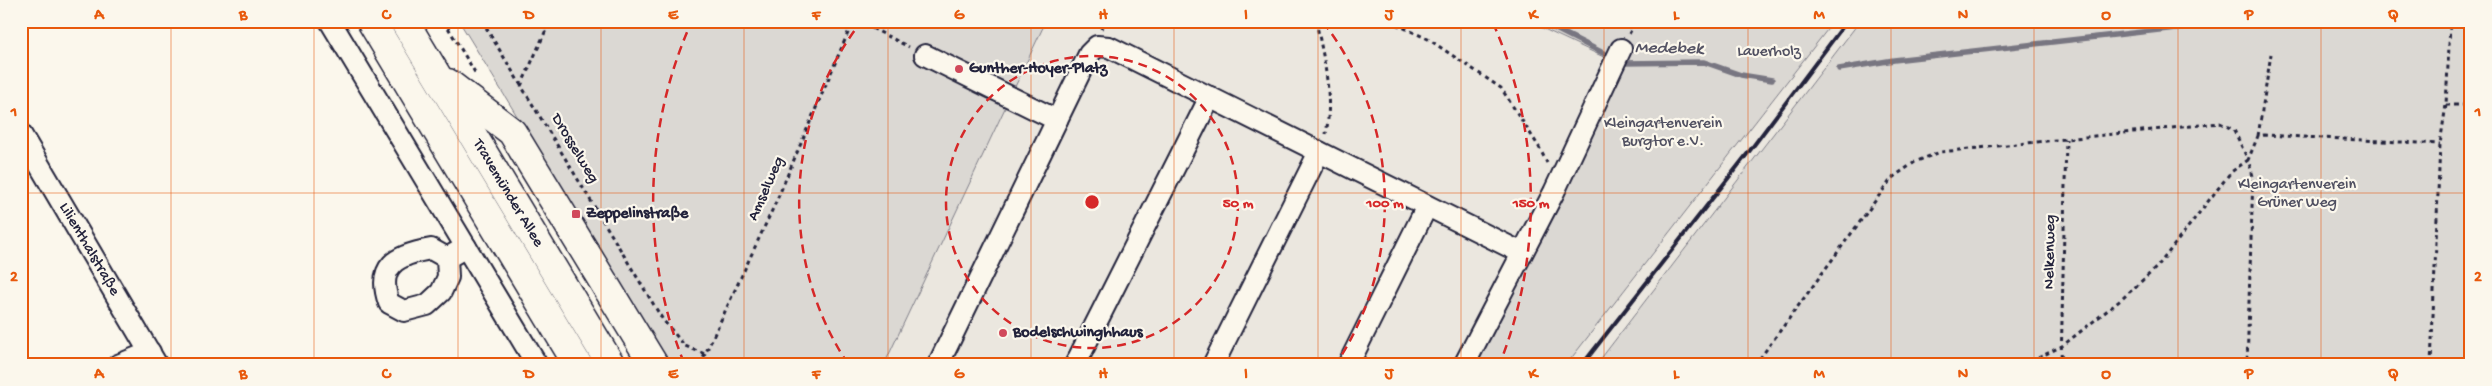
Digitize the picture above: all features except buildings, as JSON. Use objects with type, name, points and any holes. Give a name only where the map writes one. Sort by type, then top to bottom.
[{"type":"highway","name":"Travemünder Allee","points":[[371,21],[578,365]]},
{"type":"highway","name":"Travemünder Allee","points":[[404,21],[611,365]]},
{"type":"highway","points":[[436,74],[512,132],[654,365]]},
{"type":"street","points":[[330,21],[537,365]]},
{"type":"street","points":[[938,365],[1089,54],[1097,46],[1109,46],[1522,253]]},
{"type":"street","points":[[1464,365],[1554,192],[1621,49]]},
{"type":"street","points":[[925,55],[1057,120]]},
{"type":"street","points":[[1075,365],[1210,97]]},
{"type":"street","name":"Lilienthalstraße","points":[[21,134],[154,358]]},
{"type":"street","points":[[1213,365],[1319,152]]},
{"type":"street","points":[[1348,365],[1427,206]]},
{"type":"street","points":[[447,258],[466,247]]},
{"type":"street","points":[[118,365],[154,358]]},
{"type":"path","name":"Drosselweg","points":[[482,21],[663,320],[685,346],[705,354]]},
{"type":"path","points":[[521,86],[550,21]]},
{"type":"path","name":"Amselweg","points":[[700,365],[776,202],[853,21]]},
{"type":"path","points":[[858,21],[925,55]]},
{"type":"path","points":[[1316,21],[1328,82],[1330,109],[1326,134],[1319,152]]},
{"type":"path","points":[[1389,21],[1428,39],[1501,88],[1539,147],[1548,167],[1554,192]]},
{"type":"path","points":[[2431,365],[2440,144],[2446,105],[2450,25]]},
{"type":"path","points":[[2024,365],[2062,346],[2122,299],[2157,267],[2231,172],[2248,160],[2258,136],[2271,54]]},
{"type":"path","points":[[2446,105],[2471,105]]},
{"type":"path","points":[[1756,365],[1892,178],[1915,162],[1940,152],[2220,123],[2234,130],[2253,176],[2247,365]]},
{"type":"path","points":[[2258,136],[2440,144]]},
{"type":"path","name":"Nelkenweg","points":[[2061,365],[2066,139]]},
{"type":"shaded area","points":[[1046,21],[1527,21],[1625,67],[1551,211],[1476,365],[884,365]]},
{"type":"shaded area","points":[[1834,21],[1860,21],[1596,365],[1566,365]]},
{"type":"green space","points":[[459,21],[1046,21],[884,365],[669,365]]},
{"type":"green space","name":"Kleingartenverein Burgtor e.V.","points":[[1527,21],[1834,21],[1566,365],[1476,365],[1551,211],[1625,67]]},
{"type":"green space","name":"Kleingartenverein Grüner Weg","points":[[1860,21],[2471,21],[2471,365],[1596,365]]},
{"type":"waterway","name":"Medebek","points":[[1540,21],[1613,58]]},
{"type":"waterway","name":"Medebek","points":[[1839,69],[1894,60],[2239,21]]},
{"type":"waterway","name":"Medebek","points":[[1624,63],[1704,62],[1741,75],[1772,80]]},
{"type":"railway","points":[[1582,365],[1748,153],[1847,21]]},
{"type":"place","name":"Gunther-Hoyer-Platz","points":[[959,69]]},
{"type":"place","name":"Zeppelinstraße","points":[[576,214]]},
{"type":"place","name":"Bodelschwinghhaus","points":[[1003,333]]},
{"type":"park label","name":"Lauerholz","points":[[1769,52]]}]
